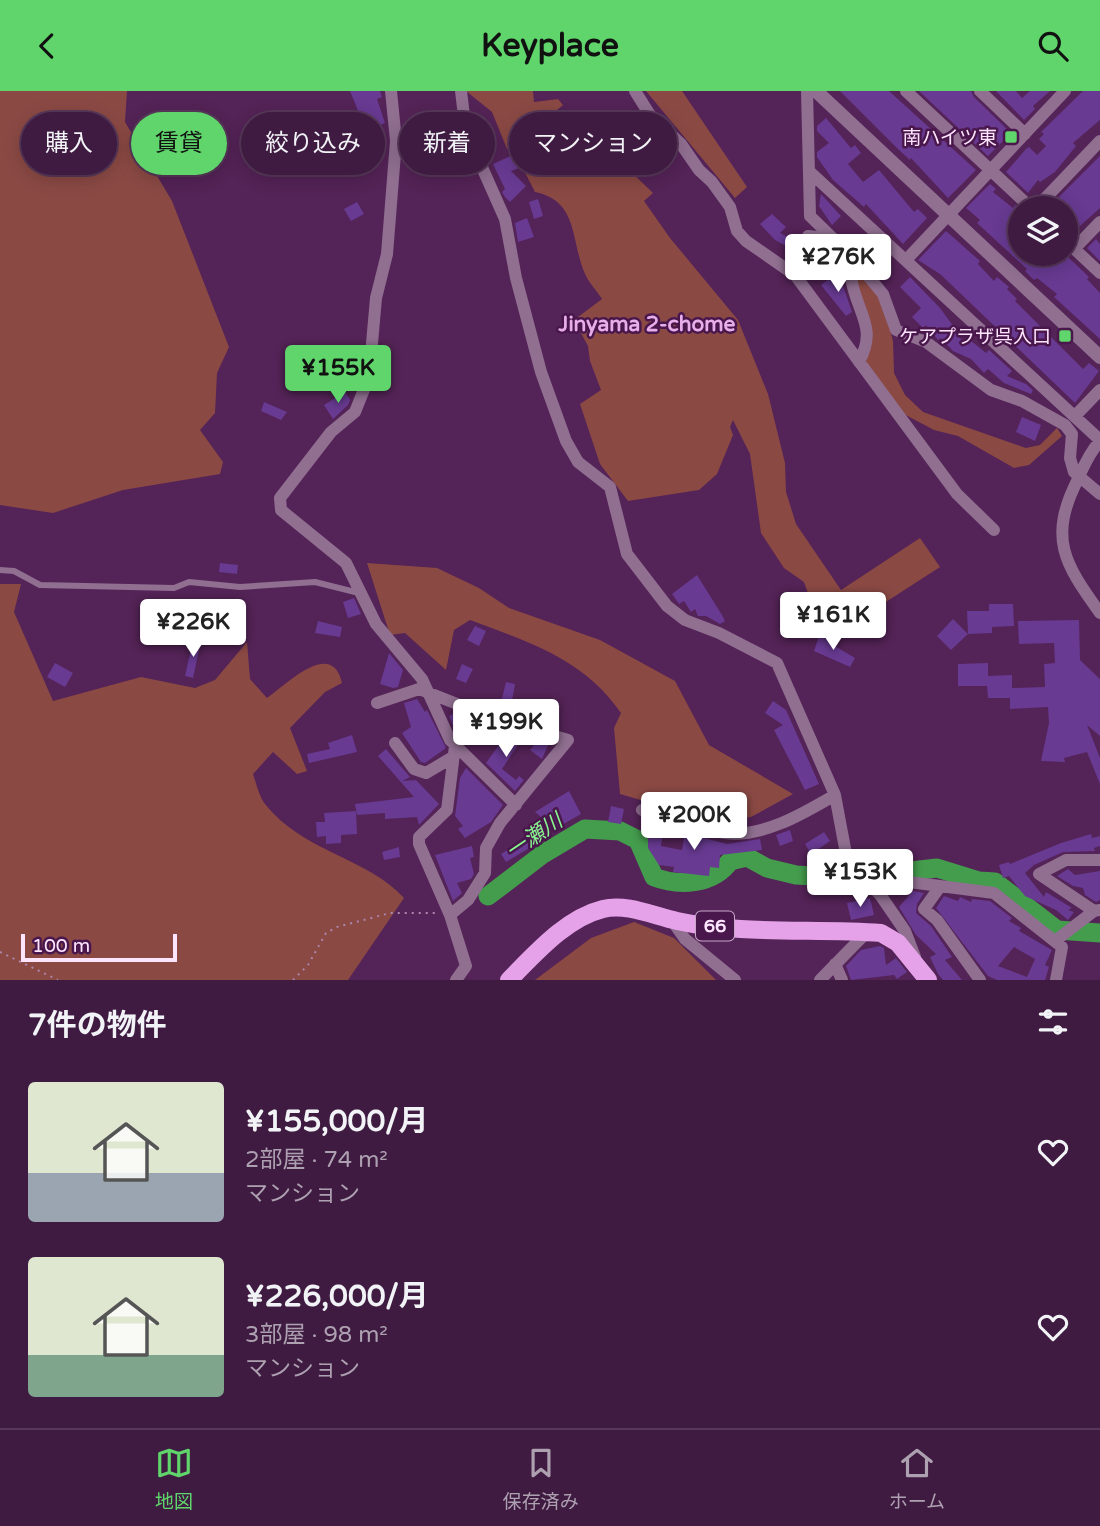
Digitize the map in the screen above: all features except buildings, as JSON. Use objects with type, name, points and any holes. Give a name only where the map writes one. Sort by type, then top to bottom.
[{"type":"main road","name":"66","points":[[509,980],[539,951],[579,919],[604,908],[643,912],[712,926],[881,933],[898,943],[925,975]]},
{"type":"street","points":[[391,91],[396,141],[388,241],[376,297],[369,377],[355,412],[331,432],[280,498],[281,510],[346,563],[376,624],[422,680],[454,752],[516,805]]},
{"type":"street","points":[[461,91],[464,116],[477,156],[505,219],[516,278],[541,372],[566,441],[578,462],[610,487],[627,554],[667,606],[685,620],[719,633],[777,663],[835,795],[847,859],[881,896],[905,932],[925,975]]},
{"type":"street","points":[[635,91],[650,115],[681,143],[699,170],[712,182],[730,207],[737,231],[746,241],[795,275],[957,494],[994,530]]},
{"type":"street","points":[[807,91],[810,216],[853,258],[883,294],[896,330],[926,342],[991,390],[1022,401],[1065,425],[1072,433],[1070,458],[1079,477],[1100,494]]},
{"type":"street","points":[[816,91],[949,213],[1100,358]]},
{"type":"street","points":[[906,91],[1018,196]]},
{"type":"street","points":[[980,91],[1025,134]]},
{"type":"street","points":[[906,260],[1061,93]]},
{"type":"street","points":[[1047,196],[1100,141]]},
{"type":"street","points":[[811,173],[1100,441],[1066,503],[1061,524],[1064,549],[1072,573],[1100,613]]},
{"type":"street","points":[[1078,239],[1100,222]]},
{"type":"street","points":[[808,236],[833,239]]},
{"type":"street","points":[[1078,252],[1100,273]]},
{"type":"street","points":[[853,258],[852,284],[864,315],[869,344],[859,362]]},
{"type":"street","points":[[1075,417],[1100,390]]},
{"type":"street","points":[[377,703],[419,689],[485,715],[568,740],[500,823],[486,848],[485,873],[475,889],[450,915]]},
{"type":"street","points":[[396,743],[414,769],[426,773],[454,752]]},
{"type":"street","points":[[454,752],[447,810],[419,837],[428,867],[450,915],[466,966],[456,980]]},
{"type":"street","points":[[642,810],[726,833],[751,831],[796,817],[835,795]]},
{"type":"street","points":[[1055,941],[1097,911],[1040,874],[1066,860],[1100,860]]},
{"type":"street","points":[[867,883],[886,879],[939,888],[994,893],[1062,947],[1056,980]]},
{"type":"street","points":[[939,888],[924,909],[937,919],[980,980]]},
{"type":"street","points":[[671,919],[685,939],[735,980]]},
{"type":"street","points":[[820,980],[867,932]]},
{"type":"street","points":[[835,964],[842,980]]},
{"type":"lane","points":[[0,570],[14,571],[40,585],[174,587],[189,582],[240,587],[314,582],[361,593]]},
{"type":"path","points":[[292,980],[308,965],[326,933],[337,927],[390,913],[450,915]]},
{"type":"path","points":[[0,952],[58,980]]},
{"type":"shaded area","points":[[0,91],[127,91],[125,122],[131,132],[131,175],[157,175],[172,201],[229,347],[217,373],[215,413],[200,430],[223,462],[220,474],[123,490],[53,513],[0,505]]},
{"type":"shaded area","points":[[466,91],[533,91],[534,102],[558,99],[563,105],[555,112],[509,112],[509,150],[495,119],[495,112]]},
{"type":"shaded area","points":[[646,91],[682,91],[747,187],[735,198],[677,128],[677,112],[663,112]]},
{"type":"shaded area","points":[[526,175],[634,175],[653,193],[644,201],[670,238],[738,320],[768,394],[785,463],[786,492],[796,524],[841,590],[920,538],[940,567],[858,620],[848,637],[820,627],[804,582],[784,568],[761,533],[750,454],[733,420],[730,427],[733,435],[717,474],[699,490],[628,501],[600,464],[580,404],[601,390],[590,361],[588,346],[574,320],[602,299],[586,276],[567,214],[560,204],[535,192]]},
{"type":"shaded area","points":[[814,242],[843,257],[862,274],[883,303],[893,341],[894,373],[905,395],[923,412],[1026,448],[1040,445],[1057,428],[1062,436],[1029,465],[1014,468],[958,436],[934,430],[900,412],[865,364],[869,351],[870,328],[851,275],[845,270],[812,268],[806,254],[807,245]]},
{"type":"shaded area","points":[[367,563],[437,568],[479,588],[509,608],[600,640],[675,681],[709,745],[793,794],[751,817],[716,822],[620,794],[614,728],[621,713],[590,679],[554,654],[470,620],[454,630],[446,670],[405,633],[390,635]]},
{"type":"shaded area","points":[[0,584],[21,584],[14,612],[53,701],[141,677],[195,688],[215,680],[247,642],[250,679],[267,698],[308,668],[329,664],[337,670],[342,683],[325,692],[290,728],[307,771],[297,774],[273,752],[253,774],[265,804],[298,834],[372,873],[404,898],[348,980],[0,980]]},
{"type":"shaded area","points":[[634,922],[674,938],[716,980],[535,980],[591,938]]},
{"type":"waterway","name":"一瀬川","points":[[488,896],[543,854],[585,829],[620,831],[638,840],[654,877],[664,880],[685,882],[706,879],[715,875],[730,861],[747,857],[767,868],[796,875],[850,878],[937,868],[979,881],[995,882],[1057,930],[1100,933]]},
{"type":"place","name":"南ハイツ東","points":[[1011,137]]},
{"type":"place","name":"ケアプラザ呉入口","points":[[1065,336]]},
{"type":"district","name":"Jinyama 2-chome","points":[[647,324]]}]
